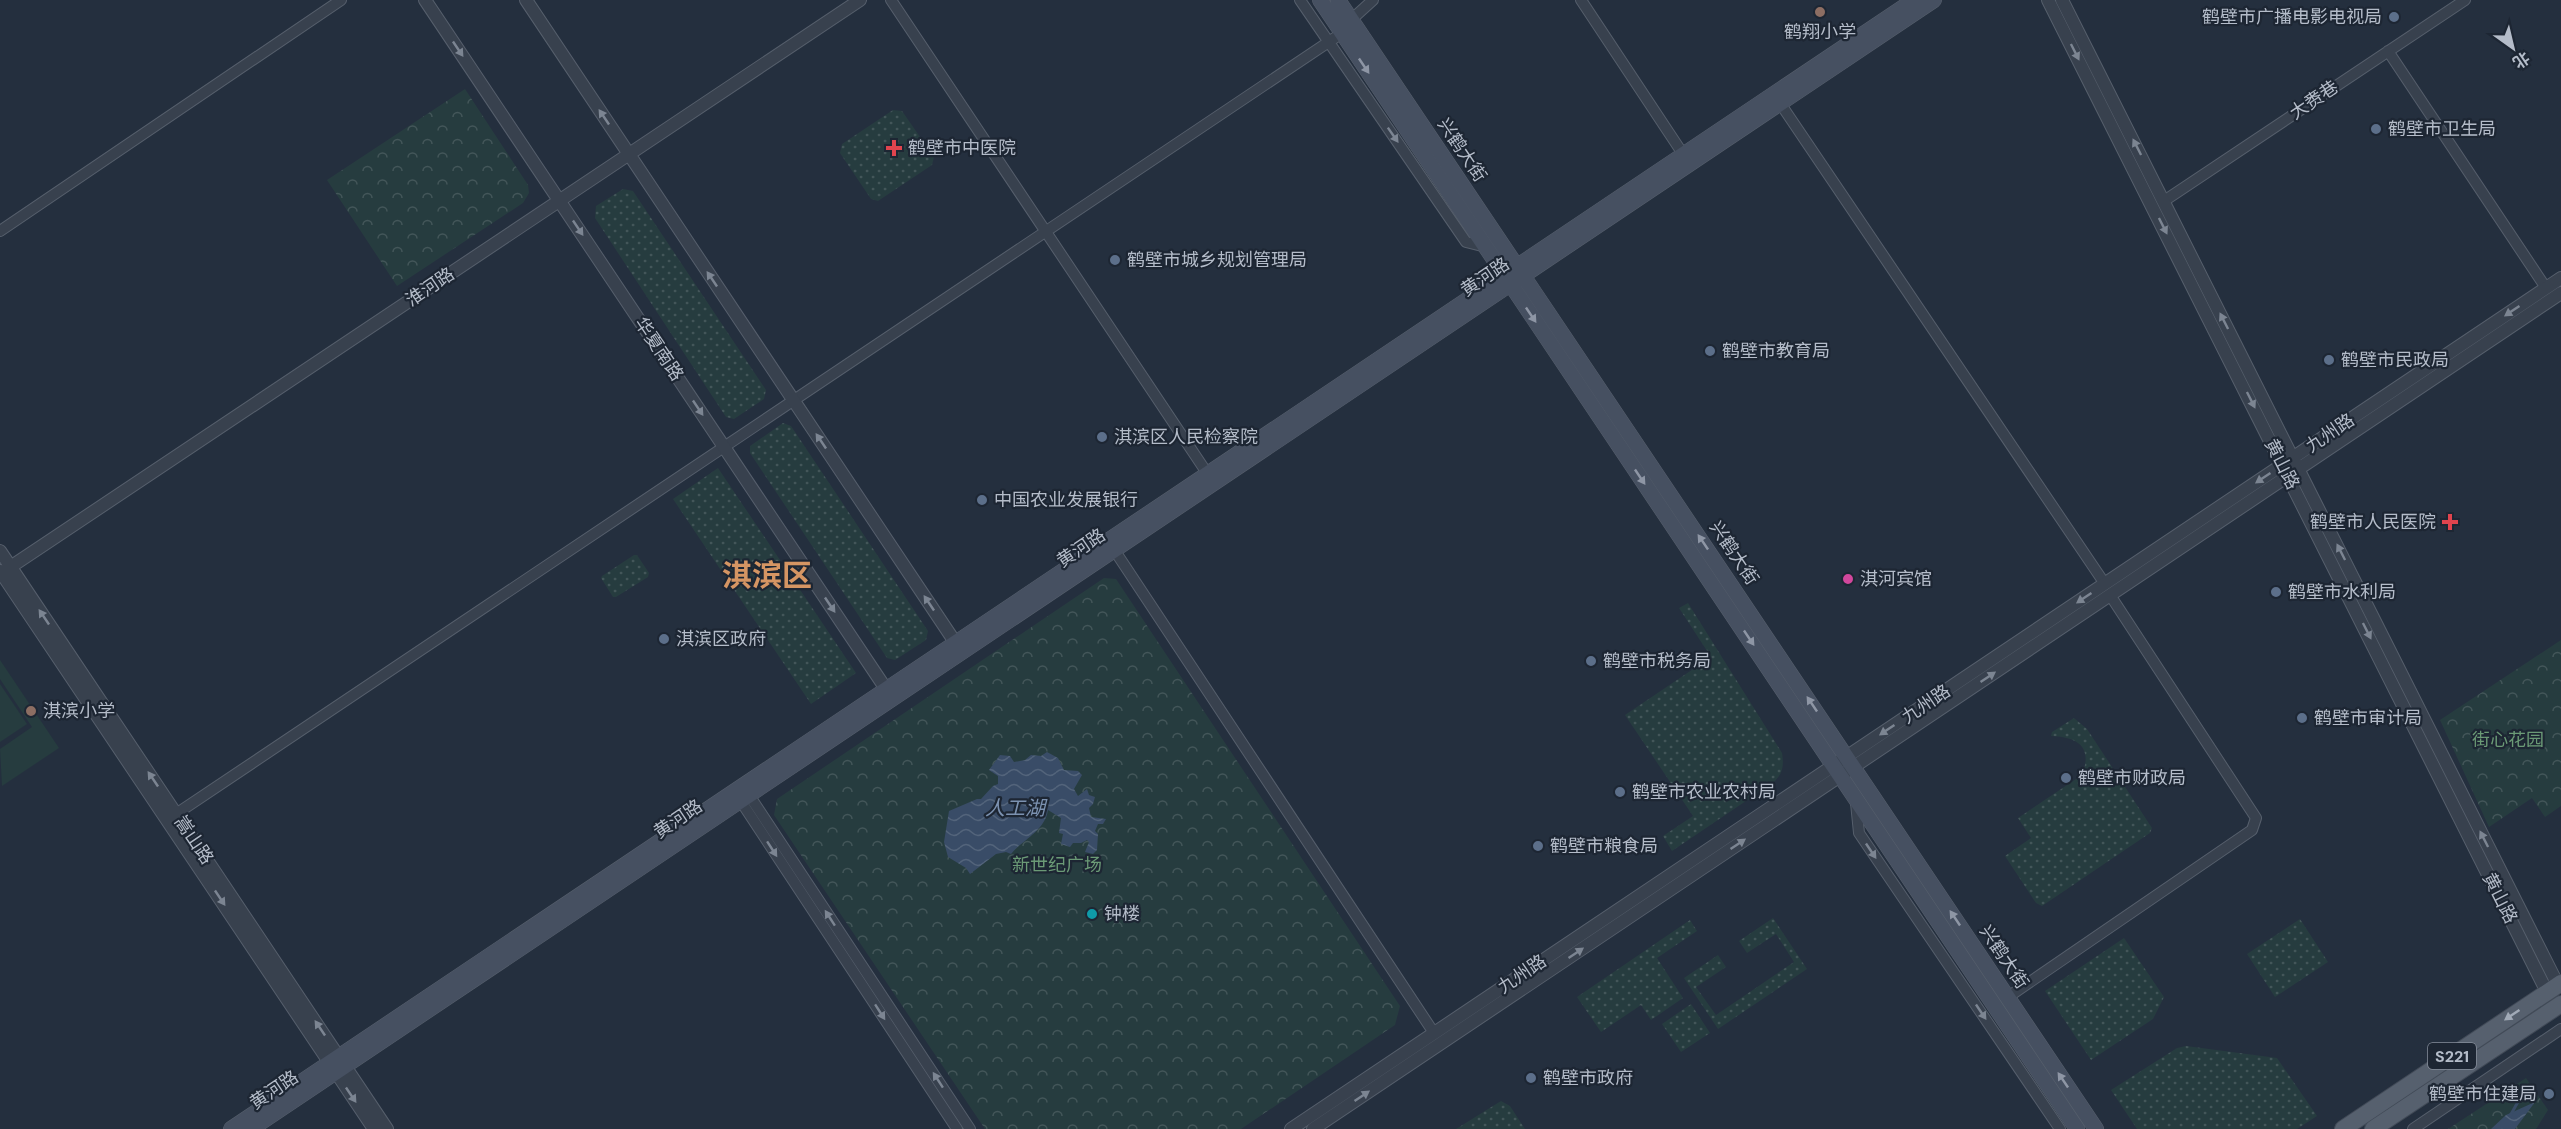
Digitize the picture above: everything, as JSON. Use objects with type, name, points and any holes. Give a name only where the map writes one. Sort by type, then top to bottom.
[{"type":"main road","name":"兴鹤大街","points":[[1320,0],[1486,247],[1514,275]]},
{"type":"main road","name":"兴鹤大街","points":[[1338,0],[1514,275],[1844,766],[2008,997],[2096,1129]]},
{"type":"main road","name":"黄河路","points":[[251,1129],[337,1064],[1514,275],[1683,154],[1914,0]]},
{"type":"main road","name":"黄河路","points":[[1111,544],[1208,473],[1780,103],[1934,0]]},
{"type":"main road","name":"黄河路","points":[[231,1129],[337,1064],[744,798],[889,694]]},
{"type":"main road","name":"兴鹤大街","points":[[1844,766],[1856,796],[2077,1129]]},
{"type":"main road","name":"S221","points":[[2343,1129],[2555,987]]},
{"type":"main road","name":"S221","points":[[2373,1129],[2561,1004]]},
{"type":"street","points":[[0,231],[342,0]]},
{"type":"street","name":"华夏南路","points":[[426,0],[889,694]]},
{"type":"street","points":[[526,0],[958,647]]},
{"type":"street","name":"淮河路","points":[[3,571],[860,0]]},
{"type":"street","points":[[891,0],[1208,473]]},
{"type":"street","points":[[1300,0],[1466,242],[1486,247]]},
{"type":"street","points":[[1351,20],[1373,0]]},
{"type":"street","points":[[1581,0],[1683,154]]},
{"type":"street","name":"黄山路","points":[[2048,0],[2291,467],[2555,987]]},
{"type":"street","name":"黄山路","points":[[2062,0],[2164,201],[2291,467]]},
{"type":"street","name":"大赉巷","points":[[2164,201],[2465,0]]},
{"type":"street","points":[[176,814],[1342,33]]},
{"type":"street","points":[[2388,51],[2546,288]]},
{"type":"street","points":[[1780,103],[2108,589],[2256,818],[2252,830],[2008,997]]},
{"type":"street","name":"九州路","points":[[2291,467],[2561,278]]},
{"type":"street","name":"九州路","points":[[1313,1129],[1844,766],[2108,589],[2291,467],[2561,293]]},
{"type":"street","points":[[1111,544],[1434,1033]]},
{"type":"street","name":"嵩山路","points":[[0,551],[3,571],[337,1064],[387,1129]]},
{"type":"street","name":"嵩山路","points":[[3,571],[176,814],[337,1064],[374,1129]]},
{"type":"street","name":"九州路","points":[[1291,1129],[1844,766]]},
{"type":"street","points":[[1856,796],[1859,832],[2060,1129]]},
{"type":"street","points":[[744,798],[957,1129]]},
{"type":"street","points":[[744,798],[970,1129]]},
{"type":"street","points":[[2413,1129],[2561,1029]]},
{"type":"green space","points":[[465,89],[528,185],[529,193],[523,203],[397,286],[327,180]]},
{"type":"green space","points":[[893,110],[902,111],[934,157],[932,165],[878,201],[871,199],[840,153],[842,144]]},
{"type":"green space","points":[[623,189],[633,191],[766,390],[764,399],[734,419],[726,417],[595,218],[596,206]]},
{"type":"green space","points":[[783,423],[791,426],[928,631],[926,640],[895,660],[887,658],[750,453],[750,446]]},
{"type":"green space","points":[[718,468],[856,673],[811,704],[673,499]]},
{"type":"green space","points":[[637,555],[649,573],[648,577],[613,597],[601,578],[602,576]]},
{"type":"green space","name":"新世纪广场","points":[[1104,578],[1116,579],[1400,1006],[1395,1025],[1241,1129],[985,1129],[774,815],[777,799]]},
{"type":"green space","points":[[1688,603],[1782,753],[1783,766],[1774,782],[1672,851],[1663,836],[1693,816],[1625,715],[1711,657],[1679,608]]},
{"type":"green space","name":"街心花园","points":[[2561,640],[2561,806],[2545,817],[2532,798],[2489,827],[2440,720]]},
{"type":"green space","points":[[0,660],[59,748],[2,786],[0,749],[32,727],[0,679]]},
{"type":"green space","points":[[0,684],[27,724],[0,742]]},
{"type":"green space","points":[[2074,718],[2087,729],[2152,828],[2150,833],[2042,906],[2036,903],[2005,856],[2031,838],[2018,818],[2082,775],[2086,757],[2081,745],[2076,741],[2051,736],[2052,732]]},
{"type":"green space","points":[[1773,918],[1807,969],[1718,1029],[1684,978],[1718,955],[1726,967],[1696,987],[1716,1015],[1794,962],[1776,934],[1747,953],[1739,941]]},
{"type":"green space","points":[[2300,919],[2328,962],[2275,997],[2247,954]]},
{"type":"green space","points":[[1690,920],[1697,931],[1657,958],[1683,998],[1651,1020],[1641,1005],[1601,1032],[1577,997]]},
{"type":"green space","points":[[2124,938],[2164,997],[2153,1019],[2091,1060],[2045,991]]},
{"type":"green space","points":[[1691,1004],[1710,1033],[1681,1052],[1662,1024]]},
{"type":"green space","points":[[2186,1046],[2277,1058],[2317,1116],[2297,1129],[2137,1129],[2111,1090],[2177,1048]]},
{"type":"green space","points":[[2526,1078],[2548,1110],[2536,1129],[2448,1129]]},
{"type":"green space","points":[[1501,1101],[1510,1106],[1525,1129],[1456,1129]]},
{"type":"water","name":"人工湖","points":[[1047,752],[1058,758],[1064,770],[1078,771],[1082,775],[1074,789],[1078,796],[1087,789],[1089,795],[1095,797],[1089,808],[1091,817],[1106,819],[1103,824],[1098,824],[1095,831],[1098,834],[1097,850],[1093,854],[1085,852],[1089,842],[1087,840],[1073,843],[1070,847],[1061,844],[1063,834],[1059,833],[1061,818],[1048,810],[1038,829],[1011,854],[1006,852],[996,854],[970,874],[966,868],[948,857],[944,842],[949,811],[981,799],[993,786],[998,784],[998,776],[989,770],[1000,755],[1010,756],[1014,762],[1025,760],[1031,755],[1041,756]]},
{"type":"water","points":[[2535,1102],[2515,1129],[2491,1129],[2506,1115]]},
{"type":"waterway","points":[[2510,1116],[2519,1100]]},
{"type":"place","name":"鹤翔小学","points":[[1820,12]]},
{"type":"place","name":"鹤壁市广播电影电视局","points":[[2394,17]]},
{"type":"place","name":"鹤壁市卫生局","points":[[2376,129]]},
{"type":"place","name":"鹤壁市中医院","points":[[894,148]]},
{"type":"place","name":"鹤壁市城乡规划管理局","points":[[1115,260]]},
{"type":"place","name":"鹤壁市教育局","points":[[1710,351]]},
{"type":"place","name":"鹤壁市民政局","points":[[2329,360]]},
{"type":"place","name":"淇滨区人民检察院","points":[[1102,437]]},
{"type":"place","name":"中国农业发展银行","points":[[982,500]]},
{"type":"place","name":"鹤壁市人民医院","points":[[2450,522]]},
{"type":"place","name":"淇河宾馆","points":[[1848,579]]},
{"type":"place","name":"鹤壁市水利局","points":[[2276,592]]},
{"type":"place","name":"淇滨区政府","points":[[664,639]]},
{"type":"place","name":"鹤壁市税务局","points":[[1591,661]]},
{"type":"place","name":"淇滨小学","points":[[31,711]]},
{"type":"place","name":"鹤壁市审计局","points":[[2302,718]]},
{"type":"place","name":"鹤壁市财政局","points":[[2066,778]]},
{"type":"place","name":"鹤壁市农业农村局","points":[[1620,792]]},
{"type":"place","name":"鹤壁市粮食局","points":[[1538,846]]},
{"type":"place","name":"钟楼","points":[[1092,914]]},
{"type":"place","name":"鹤壁市政府","points":[[1531,1078]]},
{"type":"place","name":"鹤壁市住建局","points":[[2549,1094]]},
{"type":"district","name":"淇滨区","points":[[767,575]]}]
